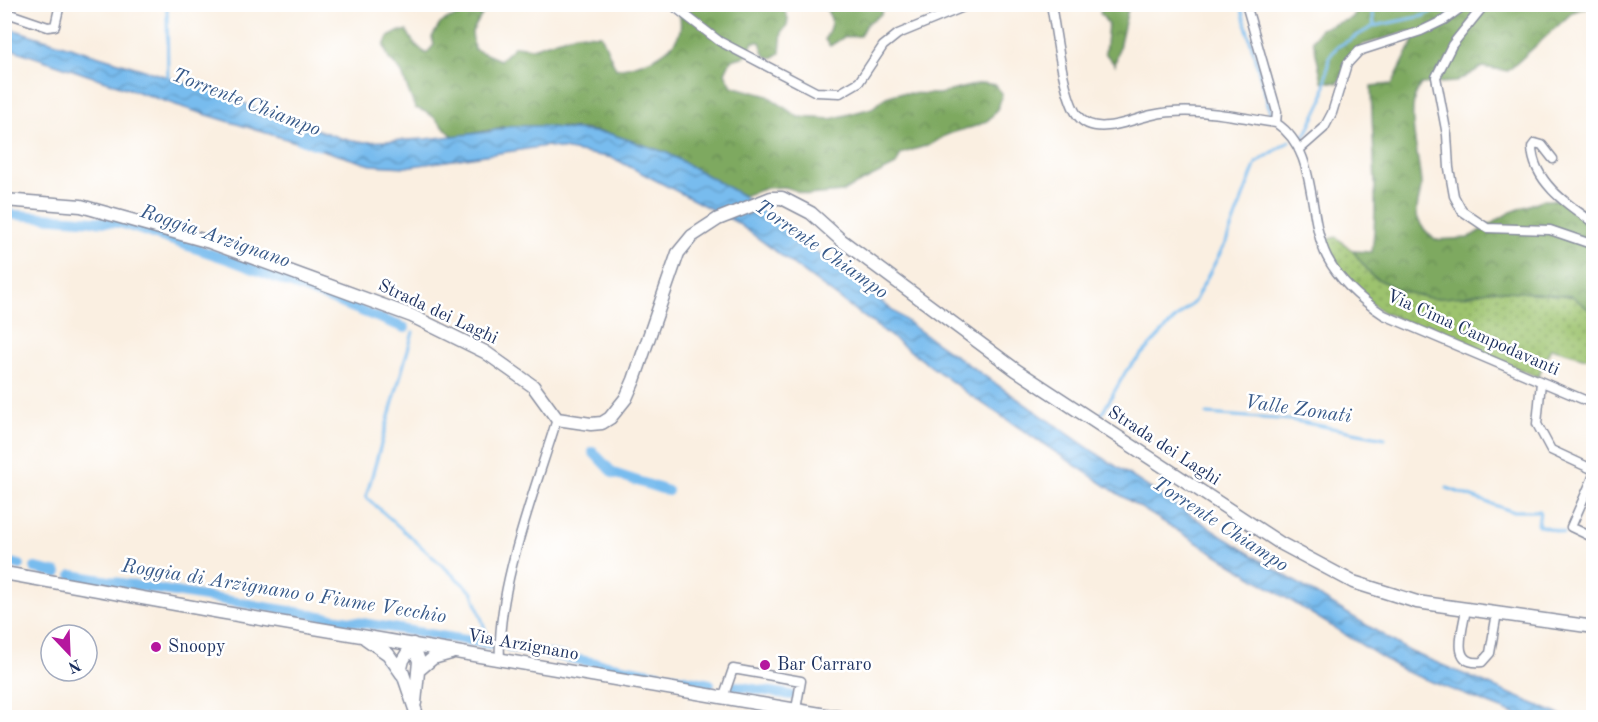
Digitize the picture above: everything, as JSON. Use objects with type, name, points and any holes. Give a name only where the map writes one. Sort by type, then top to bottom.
[{"type":"street","points":[[4,12],[48,27],[55,26],[60,4]]},
{"type":"street","points":[[671,4],[728,46],[816,92],[840,93],[858,82],[884,46],[898,34],[970,4]]},
{"type":"street","points":[[1051,4],[1068,94],[1078,117],[1093,126],[1119,125],[1154,114],[1188,111],[1276,123],[1276,112],[1246,4]]},
{"type":"street","points":[[1299,150],[1324,128],[1332,114],[1347,64],[1359,51],[1421,31],[1444,20],[1466,4]]},
{"type":"street","points":[[1485,4],[1452,45],[1436,77],[1447,135],[1454,196],[1462,211],[1487,228],[1550,230],[1593,245]]},
{"type":"street","name":"Via Cima Campodavanti","points":[[1276,123],[1286,130],[1299,150],[1308,175],[1314,220],[1327,257],[1362,300],[1384,315],[1593,404]]},
{"type":"street","points":[[1553,159],[1542,145],[1535,143],[1532,147],[1537,169],[1551,190],[1593,223]]},
{"type":"street","name":"Strada dei Laghi","points":[[4,200],[81,206],[210,242],[412,316],[485,352],[533,386],[557,419],[591,424],[602,423],[610,418],[626,398],[678,253],[692,236],[718,219],[760,201],[782,198],[811,213],[841,240],[1008,364],[1280,543],[1353,582],[1417,602],[1593,627]]},
{"type":"street","points":[[1541,382],[1537,424],[1551,450],[1593,470]]},
{"type":"street","points":[[500,660],[503,609],[520,540],[557,419]]},
{"type":"street","points":[[1593,475],[1571,527],[1593,538]]},
{"type":"street","name":"Via Arzignano","points":[[4,573],[500,660],[796,709],[811,714],[844,717]]},
{"type":"street","points":[[1466,609],[1460,652],[1464,659],[1472,663],[1482,662],[1490,653],[1497,612]]},
{"type":"street","points":[[358,635],[388,654],[402,674],[416,703]]},
{"type":"street","points":[[402,674],[403,660],[413,644]]},
{"type":"street","points":[[413,644],[420,669],[416,703],[418,717]]},
{"type":"street","points":[[420,669],[433,658],[458,652]]},
{"type":"street","points":[[723,698],[733,669],[801,681],[796,709]]},
{"type":"green space","points":[[1103,4],[1129,5],[1115,65],[1105,53],[1108,24],[1100,13]]},
{"type":"green space","points":[[675,5],[782,5],[788,18],[787,26],[782,31],[780,53],[772,58],[765,56],[760,42],[753,42],[746,56],[731,60],[725,73],[732,86],[768,96],[798,117],[831,119],[872,108],[886,97],[899,93],[939,94],[982,83],[996,85],[1002,95],[999,106],[994,114],[982,124],[946,135],[932,144],[901,154],[896,165],[842,192],[808,195],[785,187],[767,188],[743,196],[667,153],[611,134],[583,129],[510,126],[455,137],[429,114],[415,108],[401,71],[389,59],[384,46],[388,37],[400,31],[407,31],[413,42],[426,54],[434,45],[432,37],[440,24],[476,9],[484,11],[472,32],[474,49],[500,60],[515,46],[532,48],[576,34],[601,35],[616,69],[655,58],[674,42],[680,31],[680,19]]},
{"type":"green space","points":[[824,5],[884,5],[881,14],[867,24],[860,36],[844,37],[830,46],[825,40],[831,26],[831,19]]},
{"type":"green space","points":[[1361,5],[1593,5],[1573,12],[1508,71],[1482,67],[1456,82],[1421,84],[1413,106],[1413,119],[1421,185],[1417,217],[1423,228],[1435,240],[1468,238],[1509,213],[1542,200],[1560,200],[1593,213],[1593,313],[1572,296],[1493,290],[1433,299],[1401,291],[1372,276],[1353,251],[1372,252],[1375,190],[1371,86],[1392,84],[1414,40],[1409,31],[1361,45],[1338,83],[1322,81],[1313,40],[1320,29],[1352,18]]},
{"type":"green space","points":[[1336,237],[1353,251],[1372,276],[1401,291],[1464,296],[1493,290],[1572,296],[1593,313],[1593,360],[1551,348],[1538,377],[1383,312],[1348,281],[1321,242]]},
{"type":"water","points":[[5,27],[193,85],[343,139],[365,142],[426,139],[488,132],[510,126],[541,126],[611,134],[667,153],[743,196],[917,329],[1094,452],[1258,559],[1409,651],[1565,717],[1522,717],[1404,671],[1117,493],[967,393],[736,222],[613,158],[546,146],[406,167],[371,165],[191,110],[5,47]]},
{"type":"waterway","points":[[167,4],[168,81]]},
{"type":"waterway","points":[[1240,4],[1272,118]]},
{"type":"waterway","points":[[1372,4],[1374,26]]},
{"type":"waterway","points":[[1300,139],[1306,134],[1323,99],[1329,57],[1337,47],[1374,26],[1423,16],[1445,4]]},
{"type":"waterway","points":[[1100,417],[1126,371],[1194,302],[1226,242],[1256,163],[1290,141]]},
{"type":"waterway","name":"Torrente Chiampo","points":[[297,142],[319,149]]},
{"type":"waterway","name":"Roggia Arzignano","points":[[4,214],[120,223],[233,261],[405,328]]},
{"type":"waterway","points":[[413,332],[366,497],[473,593],[490,644]]},
{"type":"waterway","name":"Valle Zonati","points":[[1207,414],[1290,420],[1385,438]]},
{"type":"waterway","name":"Roggia Arzignano","points":[[593,452],[613,473],[668,491]]},
{"type":"waterway","name":"Valle Zonati","points":[[1447,488],[1511,511],[1540,511],[1538,525],[1564,533]]},
{"type":"waterway","name":"Roggia di Arzignano o Fiume Vecchio","points":[[4,561],[20,565]]},
{"type":"waterway","name":"Roggia di Arzignano o Fiume Vecchio","points":[[35,568],[57,573]]},
{"type":"waterway","name":"Roggia di Arzignano o Fiume Vecchio","points":[[72,575],[490,644]]},
{"type":"waterway","name":"Roggia di Arzignano o Fiume Vecchio","points":[[509,647],[710,684]]},
{"type":"waterway","points":[[378,655],[399,684],[410,718]]},
{"type":"waterway","name":"Roggia di Arzignano o Fiume Vecchio","points":[[736,686],[790,695]]},
{"type":"place","name":"Snoopy","points":[[156,647]]},
{"type":"place","name":"Bar Carraro","points":[[765,665]]}]
